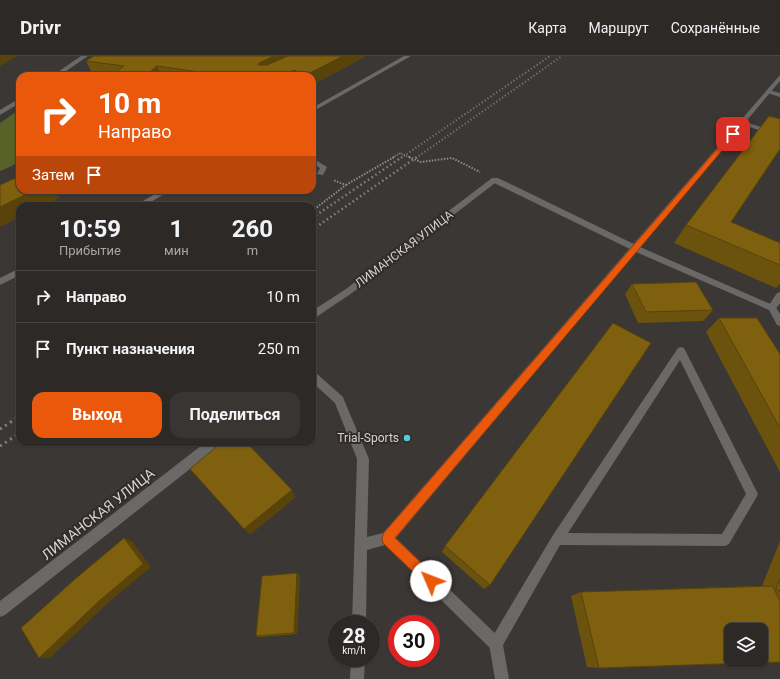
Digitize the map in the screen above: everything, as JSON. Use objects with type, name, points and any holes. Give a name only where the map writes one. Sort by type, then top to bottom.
[{"type":"street","points":[[61,72],[85,56]]},
{"type":"street","points":[[316,108],[408,56]]},
{"type":"street","points":[[361,545],[387,538],[769,92],[780,77]]},
{"type":"street","points":[[769,92],[780,95]]},
{"type":"street","points":[[316,101],[324,104]]},
{"type":"street","points":[[0,113],[16,103]]},
{"type":"street","points":[[742,123],[780,135]]},
{"type":"street","points":[[316,162],[324,167],[321,174]]},
{"type":"street","points":[[495,180],[635,248],[772,308],[780,322]]},
{"type":"street","name":"ЛИМАНСКАЯ УЛИЦА","points":[[316,313],[349,291],[495,180]]},
{"type":"street","points":[[145,202],[160,194]]},
{"type":"street","points":[[0,282],[16,273]]},
{"type":"street","points":[[772,308],[780,295]]},
{"type":"street","points":[[496,644],[557,539],[681,351],[752,494],[725,540],[557,539]]},
{"type":"street","points":[[316,380],[339,400],[363,459],[359,615]]},
{"type":"street","name":"ЛИМАНСКАЯ УЛИЦА","points":[[0,610],[210,446]]},
{"type":"street","points":[[387,538],[496,644],[502,679]]},
{"type":"street","points":[[357,679],[358,667]]},
{"type":"path","points":[[316,208],[346,185],[400,153],[421,162],[452,158],[495,180]]},
{"type":"path","points":[[321,174],[346,185]]},
{"type":"green space","points":[[16,112],[16,162],[12,166],[0,171],[0,123]]},
{"type":"building","points":[[94,56],[274,56],[259,63],[258,65],[267,65],[288,56],[343,56],[312,72],[299,72],[294,70],[290,72],[200,72],[157,66],[150,72],[116,72],[124,66],[86,61]]},
{"type":"building","points":[[769,116],[780,119],[780,149],[731,222],[780,243],[780,265],[686,225]]},
{"type":"building","points":[[16,178],[16,194],[27,194],[0,207],[0,185]]},
{"type":"building","points":[[696,282],[713,310],[646,312],[632,284]]},
{"type":"building","points":[[719,318],[757,318],[780,354],[780,428]]},
{"type":"building","points":[[613,323],[651,343],[490,585],[445,546]]},
{"type":"building","points":[[217,446],[250,446],[292,490],[244,529],[190,469]]},
{"type":"building","points":[[124,538],[143,564],[99,601],[39,658],[21,628],[74,580]]},
{"type":"building","points":[[297,573],[294,633],[256,636],[262,576]]},
{"type":"building","points":[[780,579],[780,591],[776,589]]},
{"type":"building","points":[[773,586],[780,602],[780,662],[768,662],[768,623],[724,623],[724,664],[599,668],[581,592]]},
{"type":"railway","points":[[401,158],[550,56]]},
{"type":"railway","points":[[416,158],[562,56]]},
{"type":"railway","points":[[316,215],[402,157]]},
{"type":"railway","points":[[316,227],[417,157]]},
{"type":"railway","points":[[0,429],[16,419]]},
{"type":"railway","points":[[0,446],[16,436]]},
{"type":"place","name":"Trial-Sports","points":[[407,438]]},
{"type":"route","points":[[431,581],[387,538],[733,134]]}]
